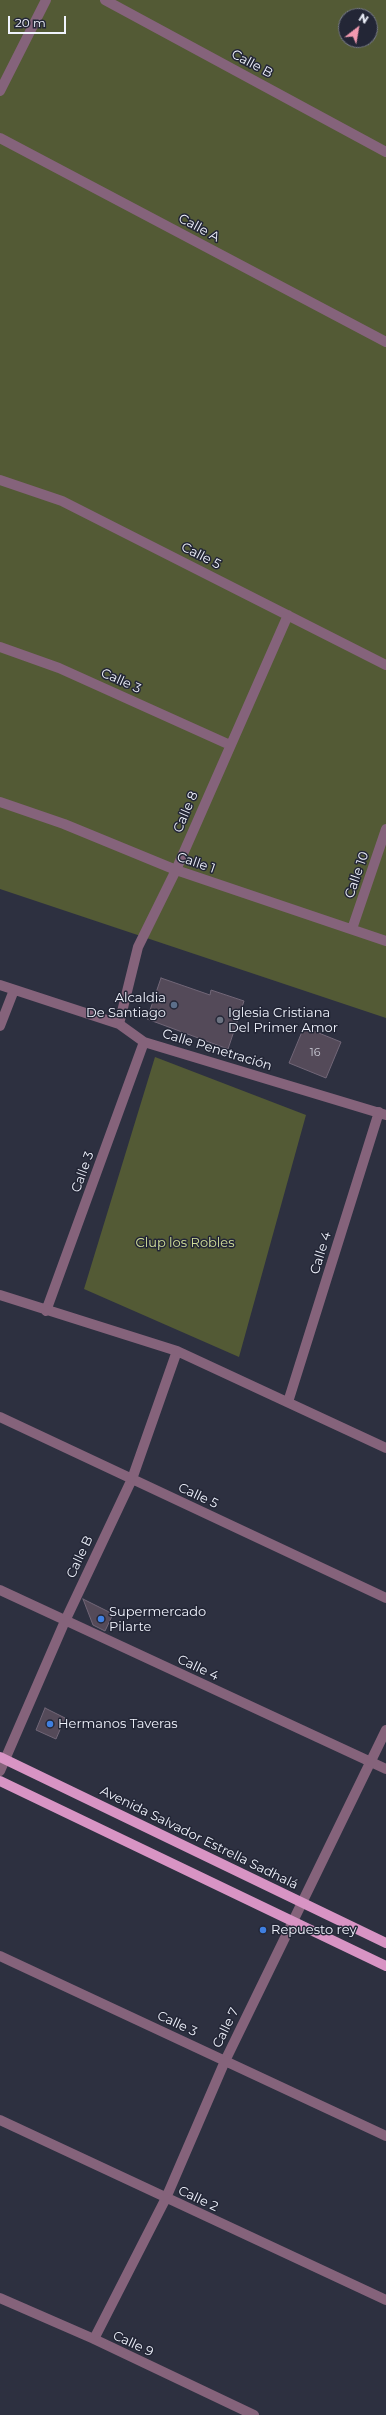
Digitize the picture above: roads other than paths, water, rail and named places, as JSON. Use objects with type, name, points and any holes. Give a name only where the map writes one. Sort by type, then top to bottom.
[{"type":"main road","name":"Avenida Salvador Estrella Sadhalá","points":[[3,1758],[386,1943]]},
{"type":"main road","points":[[0,1781],[386,1966]]},
{"type":"street","points":[[0,90],[46,0]]},
{"type":"street","name":"Calle B","points":[[105,0],[386,152]]},
{"type":"street","name":"Calle A","points":[[0,138],[386,342]]},
{"type":"street","name":"Calle 5","points":[[0,480],[62,501],[386,665]]},
{"type":"street","name":"Calle 8","points":[[119,1024],[138,947],[176,870],[288,615]]},
{"type":"street","name":"Calle 3","points":[[0,647],[59,668],[230,745]]},
{"type":"street","name":"Calle 1","points":[[0,802],[64,824],[176,870],[386,941]]},
{"type":"street","name":"Calle 10","points":[[352,929],[386,829]]},
{"type":"street","name":"Calle Penetración","points":[[0,985],[119,1024],[144,1042],[382,1113]]},
{"type":"street","points":[[0,1026],[14,990]]},
{"type":"street","name":"Calle 3","points":[[46,1310],[144,1042]]},
{"type":"street","name":"Calle 4","points":[[288,1402],[382,1113]]},
{"type":"street","points":[[0,1294],[177,1351],[386,1448]]},
{"type":"street","name":"Calle B","points":[[0,1771],[3,1758],[65,1621],[132,1479],[177,1351]]},
{"type":"street","name":"Calle 5","points":[[0,1417],[386,1598]]},
{"type":"street","name":"Calle 4","points":[[0,1590],[386,1769]]},
{"type":"street","name":"Calle 7","points":[[94,2340],[166,2198],[225,2061],[386,1730]]},
{"type":"street","name":"Calle 3","points":[[0,1956],[386,2136]]},
{"type":"street","name":"Calle 2","points":[[0,2120],[386,2300]]},
{"type":"street","name":"Calle 9","points":[[0,2298],[254,2415]]},
{"type":"place","name":"Alcaldia De Santiago","points":[[174,1005]]},
{"type":"place","name":"Iglesia Cristiana Del Primer Amor","points":[[220,1020]]},
{"type":"place","name":"Supermercado Pilarte","points":[[101,1619]]},
{"type":"place","name":"Hermanos Taveras","points":[[50,1724]]},
{"type":"place","name":"Repuesto rey","points":[[263,1930]]},
{"type":"park label","name":"Clup los Robles","points":[[185,1243]]}]
